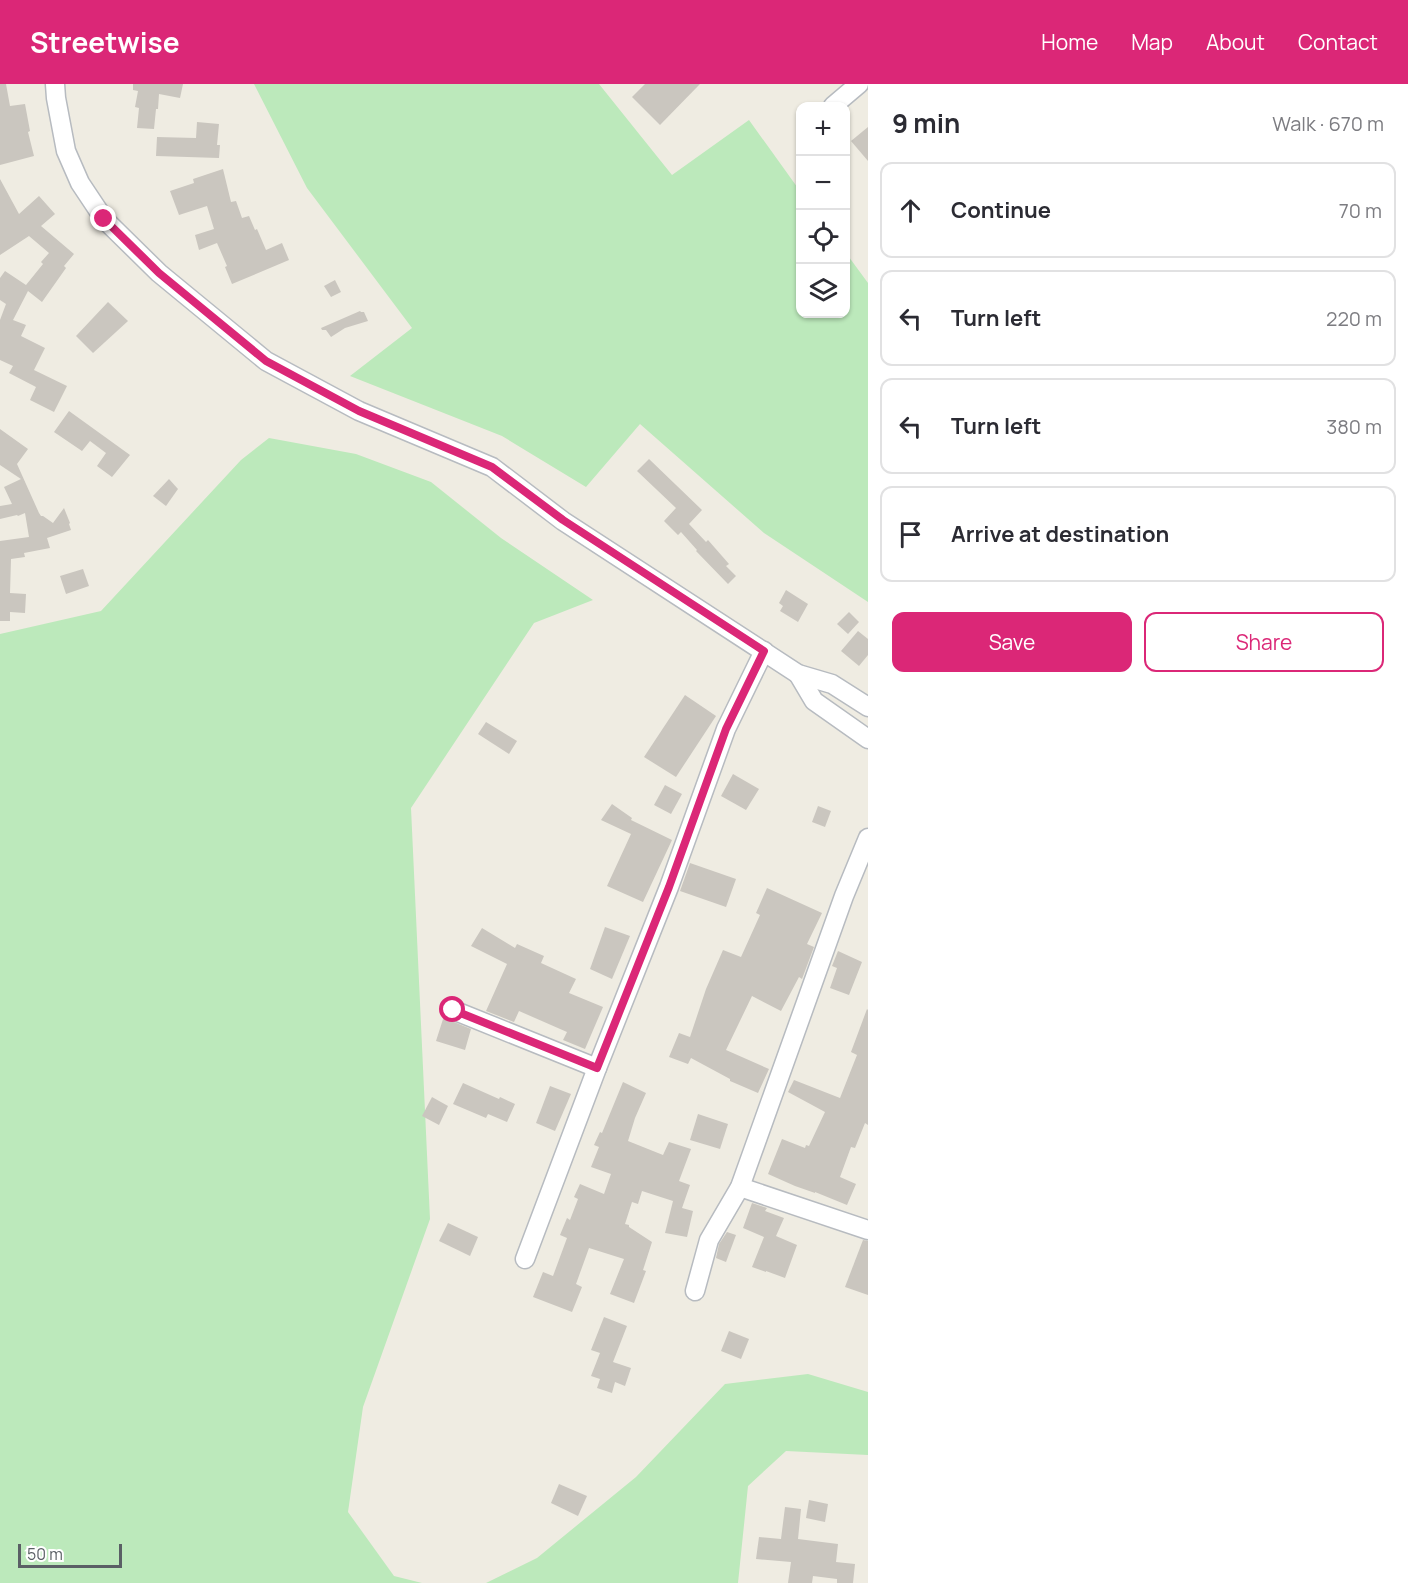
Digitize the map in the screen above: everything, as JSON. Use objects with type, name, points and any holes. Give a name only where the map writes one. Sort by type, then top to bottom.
[{"type":"street","points":[[55,84],[66,152],[80,183],[104,219],[159,273],[266,361],[359,411],[492,467],[563,520],[798,674],[832,684],[868,707]]},
{"type":"street","points":[[838,102],[859,84]]},
{"type":"street","points":[[525,1259],[597,1068],[669,887],[726,729],[764,651]]},
{"type":"street","points":[[798,674],[813,701],[868,739]]},
{"type":"street","points":[[695,1291],[709,1240],[740,1187],[844,896],[868,838]]},
{"type":"street","points":[[453,1010],[597,1068]]},
{"type":"street","points":[[740,1187],[868,1230]]},
{"type":"green space","points":[[254,84],[599,84],[672,175],[749,120],[796,185],[796,318],[850,318],[850,258],[868,283],[868,602],[764,533],[640,424],[586,487],[502,436],[350,376],[412,328],[307,188]]},
{"type":"green space","points":[[269,438],[356,454],[431,482],[501,538],[593,600],[534,623],[411,808],[430,1219],[363,1407],[348,1512],[394,1576],[422,1583],[0,1583],[0,634],[101,611],[241,460]]},
{"type":"green space","points":[[808,1374],[868,1392],[868,1455],[786,1451],[748,1486],[738,1583],[486,1583],[537,1558],[636,1477],[725,1384]]},
{"type":"building","points":[[0,84],[6,84],[10,106],[25,104],[30,131],[28,132],[34,156],[0,165]]},
{"type":"building","points":[[133,84],[183,84],[180,98],[159,94],[154,129],[137,128],[139,108],[135,107],[138,91],[133,90]]},
{"type":"building","points":[[645,84],[700,84],[660,125],[632,97]]},
{"type":"building","points":[[197,122],[219,124],[217,145],[220,145],[219,158],[156,156],[157,137],[196,138]]},
{"type":"building","points":[[868,127],[868,161],[851,141]]},
{"type":"building","points":[[223,169],[231,202],[236,201],[242,218],[249,216],[266,250],[282,243],[289,260],[232,284],[217,243],[199,250],[195,235],[214,229],[207,206],[179,215],[170,191],[194,183],[193,179]]},
{"type":"building","points":[[0,179],[19,214],[39,196],[55,214],[41,226],[74,254],[42,302],[28,291],[13,320],[26,325],[21,336],[45,348],[34,370],[67,386],[54,412],[30,400],[36,387],[9,373],[13,366],[0,360],[0,320],[6,304],[0,300],[0,278],[5,271],[26,285],[49,253],[29,236],[0,255]]},
{"type":"building","points":[[335,280],[341,292],[331,297],[324,286]]},
{"type":"building","points":[[108,302],[128,321],[93,353],[76,336]]},
{"type":"building","points":[[360,311],[364,312],[368,321],[345,328],[331,337],[326,330],[321,328]]},
{"type":"building","points":[[69,411],[130,455],[112,477],[97,466],[106,453],[90,441],[82,451],[54,432]]},
{"type":"building","points":[[0,429],[28,449],[17,464],[41,516],[53,523],[64,508],[71,530],[47,538],[50,548],[24,553],[25,557],[11,559],[10,593],[26,594],[25,613],[10,612],[10,621],[0,621],[0,541],[29,537],[25,513],[0,519],[0,506],[12,504],[4,487],[21,479],[0,465]]},
{"type":"building","points":[[649,459],[702,510],[689,524],[706,542],[708,540],[729,564],[726,566],[736,576],[728,584],[681,532],[678,535],[664,521],[676,508],[637,471]]},
{"type":"building","points":[[169,479],[178,489],[166,506],[153,496]]},
{"type":"building","points":[[83,569],[89,586],[66,594],[60,576]]},
{"type":"building","points":[[786,590],[808,604],[798,622],[780,611],[783,606],[779,603]]},
{"type":"building","points":[[849,612],[859,622],[848,634],[837,624]]},
{"type":"building","points":[[858,631],[868,639],[868,655],[859,666],[841,651]]},
{"type":"building","points":[[685,695],[716,716],[676,777],[644,757]]},
{"type":"building","points":[[486,722],[517,741],[509,754],[478,734]]},
{"type":"building","points":[[733,774],[759,789],[746,810],[721,796]]},
{"type":"building","points":[[665,785],[682,794],[671,814],[654,805]]},
{"type":"building","points":[[612,804],[632,818],[631,820],[672,840],[643,902],[607,886],[631,834],[601,820]]},
{"type":"building","points":[[818,806],[831,811],[825,827],[812,822]]},
{"type":"building","points":[[690,863],[736,879],[726,907],[680,891]]},
{"type":"building","points":[[767,888],[822,913],[807,944],[814,947],[802,979],[799,977],[781,1011],[752,996],[726,1050],[769,1069],[758,1093],[730,1081],[691,1058],[688,1064],[669,1057],[679,1033],[690,1037],[706,989],[723,950],[741,957],[760,915],[756,913]]},
{"type":"building","points":[[605,927],[630,936],[612,979],[590,969]]},
{"type":"building","points":[[482,928],[515,948],[517,944],[544,956],[541,963],[576,979],[569,993],[603,1007],[585,1049],[563,1040],[567,1032],[519,1011],[514,1022],[486,1011],[507,964],[471,946]]},
{"type":"building","points":[[838,951],[862,962],[849,995],[830,988],[837,968],[832,966]]},
{"type":"building","points":[[867,1009],[868,1125],[865,1123],[855,1148],[851,1147],[840,1177],[856,1184],[847,1205],[768,1174],[782,1139],[805,1148],[806,1145],[809,1146],[825,1112],[788,1092],[794,1080],[840,1098],[857,1055],[851,1052]]},
{"type":"building","points":[[444,1016],[471,1029],[465,1050],[436,1041]]},
{"type":"building","points":[[623,1082],[646,1093],[628,1141],[663,1155],[669,1142],[691,1149],[679,1181],[690,1185],[682,1208],[693,1211],[687,1237],[665,1233],[673,1201],[642,1191],[638,1204],[632,1202],[625,1224],[652,1242],[643,1270],[646,1271],[634,1303],[610,1294],[624,1259],[589,1248],[576,1284],[582,1287],[572,1312],[533,1297],[543,1272],[553,1276],[567,1238],[560,1235],[567,1218],[570,1220],[578,1199],[574,1197],[580,1184],[604,1194],[611,1174],[591,1167],[599,1147],[594,1145],[600,1132],[602,1133]]},
{"type":"building","points":[[463,1083],[515,1104],[507,1122],[488,1114],[486,1118],[453,1104]]},
{"type":"building","points":[[550,1086],[571,1094],[555,1131],[536,1123]]},
{"type":"building","points":[[432,1097],[448,1106],[439,1125],[422,1116]]},
{"type":"building","points":[[698,1114],[728,1124],[720,1149],[690,1140]]},
{"type":"building","points":[[752,1203],[767,1208],[765,1211],[784,1218],[776,1236],[797,1245],[785,1278],[752,1267],[764,1237],[743,1228]]},
{"type":"building","points":[[448,1223],[478,1237],[470,1256],[439,1241]]},
{"type":"building","points":[[727,1232],[736,1235],[726,1262],[716,1258],[719,1244]]},
{"type":"building","points":[[863,1240],[868,1241],[868,1295],[845,1287]]},
{"type":"building","points":[[604,1317],[627,1326],[613,1362],[631,1368],[625,1386],[615,1382],[612,1393],[597,1388],[600,1379],[591,1376],[600,1353],[591,1350]]},
{"type":"building","points":[[729,1331],[749,1339],[741,1359],[721,1351]]},
{"type":"building","points":[[559,1484],[587,1496],[578,1516],[551,1503]]},
{"type":"building","points":[[809,1500],[828,1504],[825,1522],[806,1518]]},
{"type":"building","points":[[785,1507],[801,1509],[798,1539],[838,1544],[836,1562],[855,1564],[853,1583],[837,1583],[837,1579],[813,1576],[812,1583],[788,1583],[791,1562],[756,1559],[759,1537],[781,1539]]},
{"type":"route","points":[[104,219],[159,273],[266,361],[359,411],[492,467],[563,520],[764,651],[726,729],[669,887],[597,1068],[453,1010]]}]
